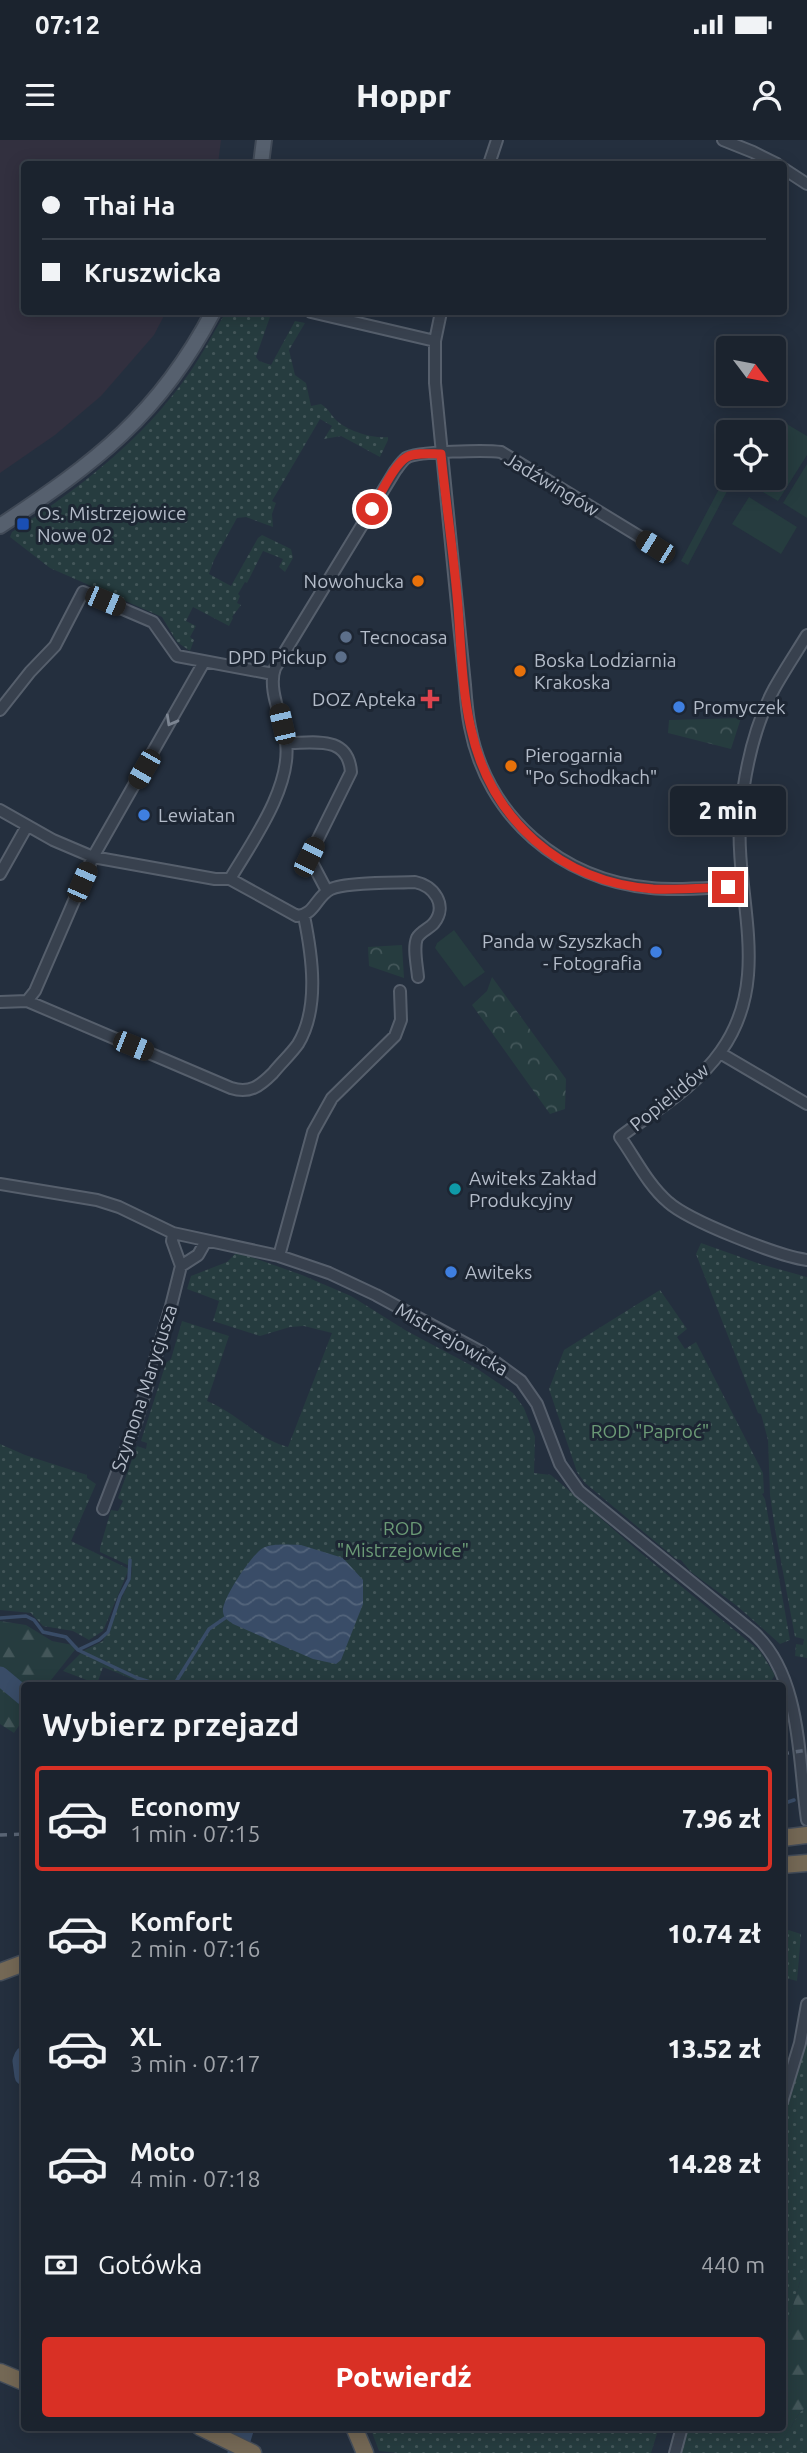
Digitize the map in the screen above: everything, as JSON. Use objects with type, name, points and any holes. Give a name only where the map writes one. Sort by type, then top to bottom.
[{"type":"highway","points":[[0,1972],[21,1964]]},
{"type":"highway","points":[[0,2372],[21,2381]]},
{"type":"highway","points":[[208,2431],[253,2453]]},
{"type":"highway","points":[[356,2431],[365,2453]]},
{"type":"main road","points":[[261,161],[264,140]]},
{"type":"main road","points":[[0,527],[81,471],[129,428],[182,364],[211,315]]},
{"type":"street","points":[[490,161],[498,140]]},
{"type":"street","points":[[723,140],[769,161]]},
{"type":"street","points":[[787,171],[807,184]]},
{"type":"street","points":[[324,315],[435,341]]},
{"type":"street","points":[[440,315],[435,341],[435,383],[470,727],[491,787],[502,806],[536,842],[565,863],[590,875],[652,888],[742,886]]},
{"type":"street","name":"Jadźwingów","points":[[273,674],[395,471],[408,456],[476,450],[501,452],[655,547]]},
{"type":"street","points":[[0,710],[55,646],[83,592],[153,622],[177,656],[273,674],[286,743],[284,770],[275,799],[230,879]]},
{"type":"street","name":"Popielidów","points":[[807,635],[767,703],[749,759],[740,821],[742,886],[749,935],[748,980],[736,1024],[720,1053],[702,1074],[620,1137],[659,1193],[675,1208],[772,1251],[807,1261]]},
{"type":"street","points":[[27,1001],[35,991],[93,857],[204,662]]},
{"type":"street","points":[[286,743],[331,743],[343,749],[350,760],[351,772],[309,857],[327,891]]},
{"type":"street","points":[[0,810],[53,840],[93,857],[215,879],[230,879],[297,916],[304,916],[327,891],[339,887],[415,882],[430,887],[439,899],[440,906],[433,924],[418,935],[415,944],[418,977]]},
{"type":"street","points":[[0,874],[27,826]]},
{"type":"street","points":[[0,1002],[27,1001],[231,1088],[242,1092],[255,1089],[286,1059],[304,1031],[311,998],[312,970],[304,916]]},
{"type":"street","points":[[279,1256],[305,1155],[316,1124],[332,1098],[395,1035],[401,1020],[400,991]]},
{"type":"street","points":[[720,1053],[807,1104]]},
{"type":"street","name":"Mistrzejowicka","points":[[0,1184],[97,1200],[129,1211],[173,1233],[279,1256],[329,1273],[376,1295],[483,1353],[514,1375],[533,1396],[560,1465],[575,1486],[766,1645],[780,1667],[784,1682]]},
{"type":"street","name":"Szymona Marycjusza","points":[[103,1509],[136,1423],[171,1306],[181,1266],[172,1241],[173,1233]]},
{"type":"street","points":[[181,1266],[198,1255],[206,1241]]},
{"type":"street","name":"Mistrzejowicka","points":[[786,1689],[793,1714],[807,1820]]},
{"type":"street","points":[[786,2089],[800,2043],[807,2004]]},
{"type":"street","points":[[675,2453],[681,2431]]},
{"type":"shaded area","points":[[0,140],[221,140],[218,161],[21,161],[21,315],[164,315],[154,335],[101,396],[55,435],[0,473]]},
{"type":"green space","points":[[224,315],[271,315],[256,357],[259,361],[271,365],[295,321],[305,323],[289,350],[295,375],[306,383],[311,406],[321,404],[347,428],[368,435],[388,437],[388,440],[380,457],[341,436],[324,439],[332,426],[320,419],[272,501],[276,503],[272,514],[273,527],[246,517],[237,518],[209,574],[231,586],[262,535],[291,549],[293,558],[285,572],[279,567],[283,559],[263,551],[247,583],[245,582],[238,594],[240,596],[237,603],[241,605],[229,626],[193,607],[186,621],[196,626],[190,637],[194,640],[190,651],[177,642],[162,617],[50,568],[10,537],[12,532],[86,480],[131,441],[172,397],[200,357]]},
{"type":"green space","points":[[786,424],[807,436],[807,455],[786,488]]},
{"type":"green space","points":[[807,464],[807,518],[783,503]]},
{"type":"green space","points":[[718,490],[728,490],[688,565],[681,561]]},
{"type":"green space","points":[[760,490],[785,490],[778,501]]},
{"type":"green space","points":[[749,497],[797,527],[781,554],[732,524]]},
{"type":"green space","points":[[741,718],[731,749],[668,733],[669,720]]},
{"type":"green space","points":[[454,930],[485,972],[464,987],[435,948],[437,943]]},
{"type":"green space","points":[[402,945],[404,978],[369,966],[368,947]]},
{"type":"green space","points":[[492,977],[566,1079],[565,1109],[550,1114],[472,1005],[487,991]]},
{"type":"green space","points":[[701,1243],[807,1277],[807,1658],[795,1656],[796,1644],[803,1645],[804,1639],[795,1637],[775,1529],[770,1495],[768,1440],[761,1414],[758,1413],[696,1254]]},
{"type":"green space","name":"ROD \"Mistrzejowice\"","points":[[237,1252],[351,1296],[405,1330],[476,1368],[513,1393],[524,1408],[535,1437],[534,1473],[551,1475],[760,1651],[775,1675],[771,1682],[140,1682],[103,1667],[98,1682],[92,1682],[63,1671],[83,1651],[103,1641],[131,1577],[132,1567],[100,1552],[100,1548],[111,1510],[118,1511],[123,1501],[118,1498],[137,1446],[146,1449],[147,1443],[141,1441],[182,1321],[229,1336],[207,1401],[266,1438],[288,1447],[332,1333],[304,1326],[290,1327],[260,1336],[213,1321],[219,1301],[187,1289],[191,1276],[227,1262]]},
{"type":"green space","name":"ROD \"Paproć\"","points":[[660,1290],[687,1329],[677,1337],[685,1349],[696,1342],[763,1473],[762,1494],[790,1640],[780,1644],[585,1483],[577,1472],[549,1389],[564,1350]]},
{"type":"green space","points":[[0,1444],[87,1475],[87,1478],[96,1484],[71,1541],[129,1569],[103,1631],[89,1640],[73,1631],[43,1626],[31,1613],[0,1610]]},
{"type":"green space","points":[[0,1621],[26,1625],[52,1641],[78,1646],[49,1682],[21,1682],[21,1722],[14,1733],[0,1724]]},
{"type":"green space","points":[[786,1929],[801,1934],[797,1981],[786,1978]]},
{"type":"green space","points":[[807,2036],[807,2258],[786,2329],[786,2108]]},
{"type":"green space","points":[[807,2258],[807,2407],[800,2412],[781,2443],[768,2433],[786,2431],[786,2329]]},
{"type":"green space","points":[[807,2407],[807,2453],[680,2453],[687,2431],[768,2431],[781,2443],[800,2412]]},
{"type":"green space","points":[[372,2431],[658,2431],[651,2453],[379,2451]]},
{"type":"water","points":[[272,1545],[301,1545],[343,1558],[363,1580],[363,1604],[341,1660],[336,1664],[313,1659],[233,1624],[226,1619],[223,1612],[232,1588],[258,1552]]},
{"type":"waterway","points":[[78,1650],[99,1640],[108,1632],[120,1596],[129,1579],[130,1560]]},
{"type":"waterway","points":[[0,1618],[26,1616],[34,1620],[43,1632],[66,1637],[78,1650],[150,1682]]},
{"type":"waterway","points":[[176,1682],[209,1629],[225,1618]]},
{"type":"waterway","points":[[0,1676],[21,1694]]},
{"type":"waterway","points":[[786,1803],[794,1800]]},
{"type":"waterway","points":[[237,2453],[244,2431]]},
{"type":"railway","points":[[786,1753],[807,1750]]},
{"type":"railway","points":[[0,1835],[21,1834]]},
{"type":"place","name":"Os. Mistrzejowice Nowe 02","points":[[23,524]]},
{"type":"place","name":"Nowohucka","points":[[418,581]]},
{"type":"place","name":"Tecnocasa","points":[[346,637]]},
{"type":"place","name":"DPD Pickup","points":[[341,657]]},
{"type":"place","name":"Boska Lodziarnia Krakoska","points":[[520,671]]},
{"type":"place","name":"DOZ Apteka","points":[[430,699]]},
{"type":"place","name":"Promyczek","points":[[679,707]]},
{"type":"place","name":"Pierogarnia \"Po Schodkach\"","points":[[511,766]]},
{"type":"place","name":"Lewiatan","points":[[144,815]]},
{"type":"place","name":"Panda w Szyszkach - Fotografia","points":[[656,952]]},
{"type":"place","name":"Awiteks Zakład Produkcyjny","points":[[455,1189]]},
{"type":"place","name":"Awiteks","points":[[451,1272]]},
{"type":"route","points":[[372,509],[405,458],[441,454],[470,727],[491,787],[502,806],[519,826],[565,863],[590,875],[652,888],[728,887]]}]
